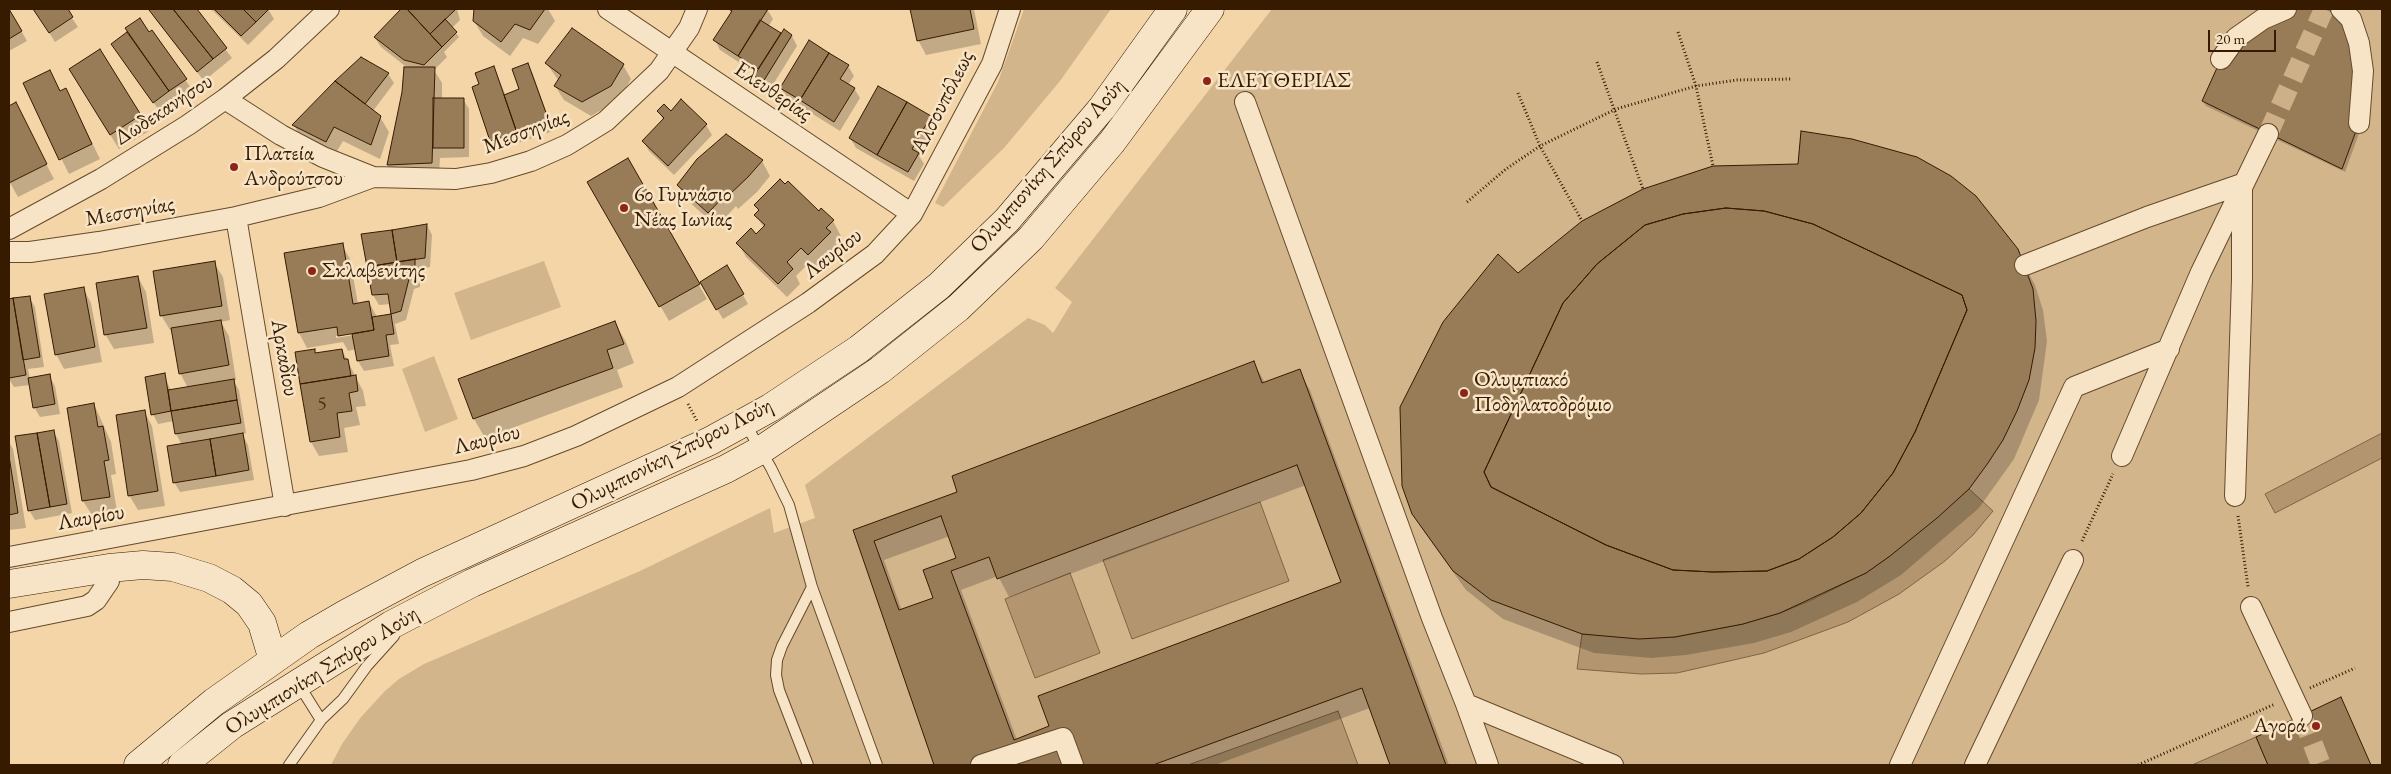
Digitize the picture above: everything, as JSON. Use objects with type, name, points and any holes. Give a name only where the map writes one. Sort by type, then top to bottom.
[{"type":"main road","name":"Ολυμπιονίκη Σπύρου Λούη","points":[[138,765],[214,702],[309,635],[383,593],[692,449],[745,422],[860,349],[902,317],[972,256],[1019,206],[1102,108],[1173,9]]},
{"type":"main road","name":"Ολυμπιονίκη Σπύρου Λούη","points":[[182,765],[232,725],[361,643],[428,605],[472,583],[726,469],[761,450],[859,385],[920,340],[1010,260],[1031,238],[1112,142],[1210,9]]},
{"type":"main road","points":[[9,584],[109,568],[143,565],[173,567],[209,578],[232,590],[249,604],[262,623],[273,660]]},
{"type":"street","name":"Δωδεκανήσου","points":[[9,229],[108,174],[188,125],[276,59],[329,9]]},
{"type":"street","name":"Ελευθερίας","points":[[608,9],[912,214]]},
{"type":"street","name":"Μεσσηνίας","points":[[225,99],[281,135],[323,157],[373,177],[456,179],[491,173],[531,160],[567,145],[606,121],[659,71],[690,28],[698,9]]},
{"type":"street","name":"Αλσουπόλεως","points":[[912,214],[992,64],[1010,9]]},
{"type":"street","points":[[2221,58],[2236,38],[2263,19],[2286,9]]},
{"type":"street","points":[[2341,9],[2351,20],[2359,43],[2363,71],[2359,123]]},
{"type":"street","points":[[1245,102],[1432,618],[1488,765]]},
{"type":"street","points":[[2122,456],[2242,184],[2268,134]]},
{"type":"street","name":"Μεσσηνίας","points":[[9,252],[30,252],[98,242],[236,217],[319,197],[373,177]]},
{"type":"street","points":[[2025,264],[2147,217],[2242,184]]},
{"type":"street","points":[[2235,496],[2242,280],[2242,184]]},
{"type":"street","name":"Λαυρίου","points":[[9,557],[471,470],[524,456],[576,436],[678,386],[762,334],[875,254],[912,214]]},
{"type":"street","name":"Αρκαδίου","points":[[236,217],[286,506]]},
{"type":"street","points":[[1900,765],[2074,387],[2169,349]]},
{"type":"street","points":[[1975,765],[2073,560]]},
{"type":"street","points":[[9,622],[87,606],[96,600],[109,581],[109,568]]},
{"type":"street","points":[[2251,607],[2302,716]]},
{"type":"street","points":[[1466,704],[1613,765]]},
{"type":"street","points":[[981,765],[1063,738],[1074,765]]},
{"type":"lane","points":[[745,422],[789,505],[805,555],[812,587],[877,765]]},
{"type":"lane","points":[[808,765],[779,690],[776,675],[777,660],[782,646],[812,587]]},
{"type":"lane","points":[[289,765],[322,720],[343,699],[385,645],[428,605]]},
{"type":"lane","points":[[298,683],[322,720]]},
{"type":"path","points":[[1678,32],[1696,88],[1713,166]]},
{"type":"path","points":[[1597,62],[1643,189]]},
{"type":"path","points":[[1467,202],[1506,169],[1540,147],[1616,111],[1696,88],[1737,80],[1792,79]]},
{"type":"path","points":[[1518,93],[1540,147],[1582,221]]},
{"type":"path","points":[[2073,560],[2122,456]]},
{"type":"path","points":[[2235,496],[2251,607]]},
{"type":"path","points":[[2138,765],[2355,668]]},
{"type":"shaded area","points":[[1024,9],[1111,9],[1060,81],[1004,148],[943,207],[935,203],[998,82]]},
{"type":"shaded area","points":[[1272,9],[2382,9],[2382,765],[331,765],[342,744],[361,717],[399,679],[424,664],[640,571],[770,508],[774,533],[815,518],[805,485],[1028,318],[1045,325],[1053,333],[1072,302],[1055,288]]},
{"type":"shaded area","points":[[544,261],[561,307],[471,340],[454,293]]},
{"type":"shaded area","points":[[434,356],[458,419],[425,432],[402,369]]},
{"type":"shaded area","points":[[2382,433],[2382,458],[2275,513],[2265,494]]},
{"type":"shaded area","points":[[1969,489],[1993,511],[1973,535],[1945,561],[1899,594],[1848,622],[1764,653],[1677,673],[1641,674],[1577,669],[1582,634],[1675,637],[1743,624],[1780,613],[1809,601],[1866,573],[1890,556]]},
{"type":"shaded area","points":[[1260,502],[1289,581],[1132,639],[1103,560]]},
{"type":"shaded area","points":[[1070,573],[1100,653],[1035,678],[1005,599]]},
{"type":"shaded area","points":[[1338,711],[1358,765],[1188,765]]},
{"type":"shaded area","points":[[2256,737],[2268,765],[2192,765]]},
{"type":"building","points":[[9,9],[22,31],[9,39]]},
{"type":"building","points":[[33,9],[68,9],[73,17],[49,33]]},
{"type":"building","points":[[173,9],[213,59],[197,72],[149,10]]},
{"type":"building","points":[[173,9],[197,9],[227,48],[213,59]]},
{"type":"building","points":[[214,9],[243,9],[256,22],[241,36]]},
{"type":"building","points":[[243,9],[269,9],[256,22]]},
{"type":"building","points":[[401,9],[407,9],[442,47],[424,65],[404,60],[374,37]]},
{"type":"building","points":[[407,9],[455,9],[455,10],[430,34]]},
{"type":"building","points":[[474,9],[545,9],[530,30],[515,24],[501,42],[473,21]]},
{"type":"building","points":[[729,9],[768,9],[738,56],[713,40],[732,11]]},
{"type":"building","points":[[910,9],[970,9],[974,29],[917,41]]},
{"type":"building","points":[[2286,9],[2341,9],[2351,19],[2359,123],[2342,169],[2202,101],[2221,59]]},
{"type":"building","points":[[140,18],[149,32],[152,30],[187,79],[169,91],[125,28]]},
{"type":"building","points":[[445,19],[457,32],[442,47],[430,34]]},
{"type":"building","points":[[760,20],[781,33],[758,69],[738,56]]},
{"type":"building","points":[[572,28],[624,64],[611,86],[582,102],[554,86],[561,75],[545,63]]},
{"type":"building","points":[[784,29],[792,35],[763,82],[754,76]]},
{"type":"building","points":[[127,32],[169,91],[153,103],[111,44]]},
{"type":"building","points":[[809,40],[829,53],[800,100],[780,88]]},
{"type":"building","points":[[100,49],[141,115],[110,135],[69,69]]},
{"type":"building","points":[[829,53],[849,65],[840,79],[855,88],[834,122],[800,100]]},
{"type":"building","points":[[361,57],[389,73],[365,104],[335,81]]},
{"type":"building","points":[[528,63],[549,121],[517,133],[504,95],[519,89],[512,69]]},
{"type":"building","points":[[494,66],[517,133],[490,141],[472,87],[479,84],[475,73]]},
{"type":"building","points":[[404,67],[435,67],[432,163],[387,165],[402,92]]},
{"type":"building","points":[[50,70],[60,91],[66,88],[92,144],[59,160],[23,83]]},
{"type":"building","points":[[335,81],[381,116],[371,145],[334,127],[326,142],[292,125]]},
{"type":"building","points":[[878,86],[907,102],[877,155],[849,138]]},
{"type":"building","points":[[433,98],[464,98],[464,148],[433,148]]},
{"type":"building","points":[[681,99],[707,124],[668,166],[642,141],[664,118],[657,111],[664,104],[671,111]]},
{"type":"building","points":[[16,102],[47,164],[9,183],[9,106]]},
{"type":"building","points":[[907,102],[931,116],[912,149],[919,153],[908,172],[877,155]]},
{"type":"building","name":"Ολυμπιακό Ποδηλατοδρόμιο","points":[[1801,131],[1852,139],[1917,157],[1951,176],[1976,196],[2018,249],[2033,289],[2036,321],[2035,348],[2029,380],[2003,440],[1969,489],[1937,518],[1866,573],[1780,613],[1743,624],[1675,637],[1639,639],[1582,634],[1491,600],[1453,571],[1412,514],[1402,486],[1400,407],[1443,322],[1498,254],[1518,273],[1582,221],[1643,189],[1713,166],[1798,164]],"holes":[[[1726,208],[1764,211],[1813,224],[1962,295],[1967,310],[1915,432],[1893,473],[1861,513],[1833,537],[1799,559],[1767,571],[1713,572],[1673,570],[1606,545],[1491,487],[1484,472],[1563,303],[1597,264],[1645,225],[1683,214]]]},
{"type":"building","points":[[726,134],[763,160],[748,177],[729,195],[727,193],[708,213],[677,185],[697,159]]},
{"type":"building","points":[[628,158],[700,284],[659,307],[587,182]]},
{"type":"building","points":[[780,179],[785,184],[788,181],[819,211],[821,208],[834,220],[826,228],[831,232],[808,255],[801,248],[787,262],[793,269],[778,284],[736,243],[751,228],[756,234],[765,225],[754,215],[759,210],[754,205]]},
{"type":"building","points":[[1726,208],[1764,211],[1813,224],[1962,295],[1967,310],[1915,432],[1893,473],[1861,513],[1833,537],[1799,559],[1767,571],[1713,572],[1673,570],[1606,545],[1491,487],[1484,472],[1563,303],[1597,264],[1645,225],[1683,214]]},
{"type":"building","points":[[427,224],[425,258],[397,262],[392,230]]},
{"type":"building","points":[[392,230],[397,262],[367,267],[361,234]]},
{"type":"building","points":[[343,243],[353,304],[369,301],[374,330],[338,336],[337,327],[298,333],[284,253]]},
{"type":"building","points":[[415,259],[415,277],[409,279],[401,311],[391,314],[388,294],[372,295],[367,267]]},
{"type":"building","points":[[215,261],[222,306],[160,316],[153,271]]},
{"type":"building","points":[[727,265],[744,294],[716,310],[700,282]]},
{"type":"building","points":[[138,276],[147,328],[104,335],[96,283]]},
{"type":"building","points":[[84,287],[95,347],[55,355],[44,294]]},
{"type":"building","points":[[30,296],[40,357],[23,360],[13,298]]},
{"type":"building","points":[[13,298],[26,375],[9,378],[9,299]]},
{"type":"building","points":[[391,314],[394,334],[386,335],[389,356],[357,361],[352,334],[374,330],[372,317]]},
{"type":"building","points":[[221,320],[229,365],[179,374],[171,328]]},
{"type":"building","points":[[615,321],[624,344],[607,350],[613,368],[473,419],[458,379]]},
{"type":"building","points":[[315,349],[315,353],[342,349],[344,359],[348,359],[351,376],[300,384],[295,352]]},
{"type":"building","points":[[1254,361],[1262,383],[1300,369],[1446,765],[1390,765],[1362,688],[1153,765],[934,765],[853,530],[957,492],[952,476]],"holes":[[[1297,465],[1341,582],[1038,696],[1049,726],[1014,740],[951,571],[989,557],[997,579]],[[941,516],[956,558],[923,570],[933,598],[899,610],[874,541]]]},
{"type":"building","points":[[165,373],[171,411],[151,415],[145,377]]},
{"type":"building","points":[[50,374],[55,404],[33,408],[28,378]]},
{"type":"building","points":[[356,375],[358,391],[349,393],[352,411],[337,413],[340,437],[310,442],[300,384]]},
{"type":"building","points":[[234,379],[237,400],[171,411],[168,390]]},
{"type":"building","points":[[237,400],[241,423],[175,434],[171,411]]},
{"type":"building","points":[[94,403],[98,427],[103,426],[109,460],[104,461],[110,497],[82,501],[67,408]]},
{"type":"building","points":[[145,410],[158,491],[128,496],[116,415]]},
{"type":"building","points":[[54,430],[67,504],[50,507],[37,433]]},
{"type":"building","points":[[37,433],[50,507],[28,511],[15,436]]},
{"type":"building","points":[[243,433],[249,470],[216,476],[210,439]]},
{"type":"building","points":[[210,439],[216,476],[173,483],[167,446]]},
{"type":"building","points":[[9,456],[18,513],[9,515]]},
{"type":"building","name":"Αγορά","points":[[2341,697],[2371,765],[2268,765],[2256,737]]},
{"type":"tunnel","points":[[2268,134],[2324,9]]},
{"type":"tunnel","points":[[2302,716],[2321,765]]},
{"type":"place","name":"ΕΛΕΥΘΕΡΙΑΣ","points":[[1207,81]]},
{"type":"place","name":"Πλατεία Ανδρούτσου","points":[[234,167]]},
{"type":"place","name":"6ο Γυμνάσιο Νέας Ιωνίας","points":[[624,208]]},
{"type":"place","name":"Σκλαβενίτης","points":[[312,271]]},
{"type":"place","name":"Ολυμπιακό Ποδηλατοδρόμιο","points":[[1464,393]]},
{"type":"place","name":"Αγορά","points":[[2316,726]]}]
